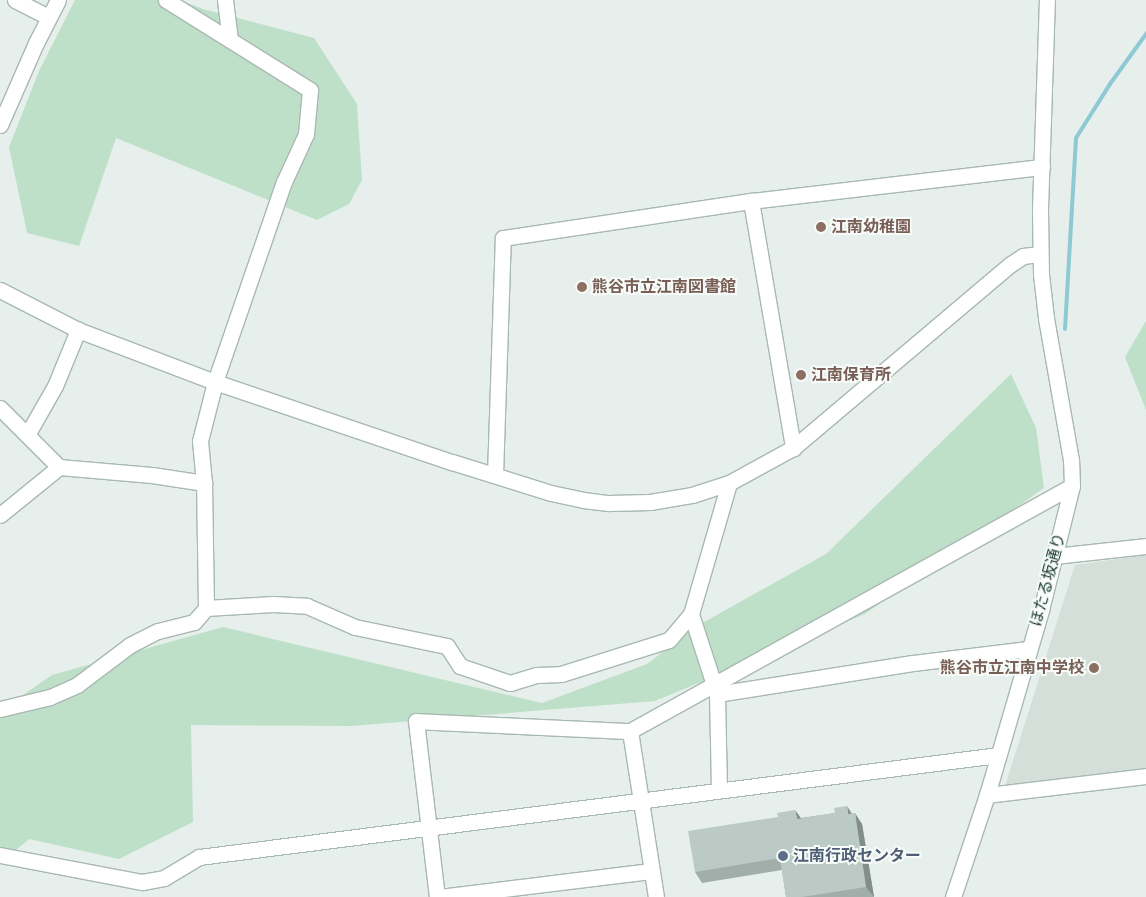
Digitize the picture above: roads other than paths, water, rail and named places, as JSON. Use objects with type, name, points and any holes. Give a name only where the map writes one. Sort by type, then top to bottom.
[{"type":"street","points":[[15,0],[49,17]]},
{"type":"street","points":[[0,125],[58,0]]},
{"type":"street","points":[[0,709],[50,697],[78,685],[130,645],[158,631],[194,622],[206,608],[204,483],[200,441],[215,382],[284,182],[306,134],[310,90],[166,0]]},
{"type":"street","points":[[225,0],[230,40]]},
{"type":"street","name":"ほたる坂通り","points":[[953,897],[999,755],[1055,556],[1072,486],[1071,460],[1046,318],[1040,254],[1047,0]]},
{"type":"street","points":[[495,475],[503,238],[751,202],[1042,167]]},
{"type":"street","points":[[751,202],[793,448]]},
{"type":"street","points":[[0,290],[78,330],[215,382],[452,462],[551,493],[582,500],[609,503],[674,499],[729,483],[793,448],[1011,264],[1023,256],[1040,254]]},
{"type":"street","points":[[27,435],[56,386],[78,330]]},
{"type":"street","points":[[0,408],[59,467],[152,475],[204,483]]},
{"type":"street","points":[[0,515],[59,467]]},
{"type":"street","points":[[206,608],[273,604],[307,606],[354,627],[447,646],[460,666],[510,683],[536,675],[561,674],[668,640],[691,614],[729,483]]},
{"type":"street","points":[[651,871],[438,897],[427,827],[416,720],[630,731],[714,689],[1072,486]]},
{"type":"street","points":[[1055,556],[1146,546]]},
{"type":"street","points":[[691,614],[714,689],[719,790]]},
{"type":"street","points":[[714,689],[1028,649]]},
{"type":"street","points":[[630,731],[656,897]]},
{"type":"street","points":[[0,855],[142,882],[164,878],[199,857],[999,755]]},
{"type":"street","points":[[987,795],[1146,776]]},
{"type":"waterway","points":[[1065,329],[1076,138],[1110,84],[1146,34]]},
{"type":"place","name":"江南幼稚園","points":[[821,227]]},
{"type":"place","name":"熊谷市立江南図書館","points":[[582,287]]},
{"type":"place","name":"江南保育所","points":[[801,375]]},
{"type":"place","name":"熊谷市立江南中学校","points":[[1094,668]]},
{"type":"place","name":"江南行政センター","points":[[783,856]]}]
